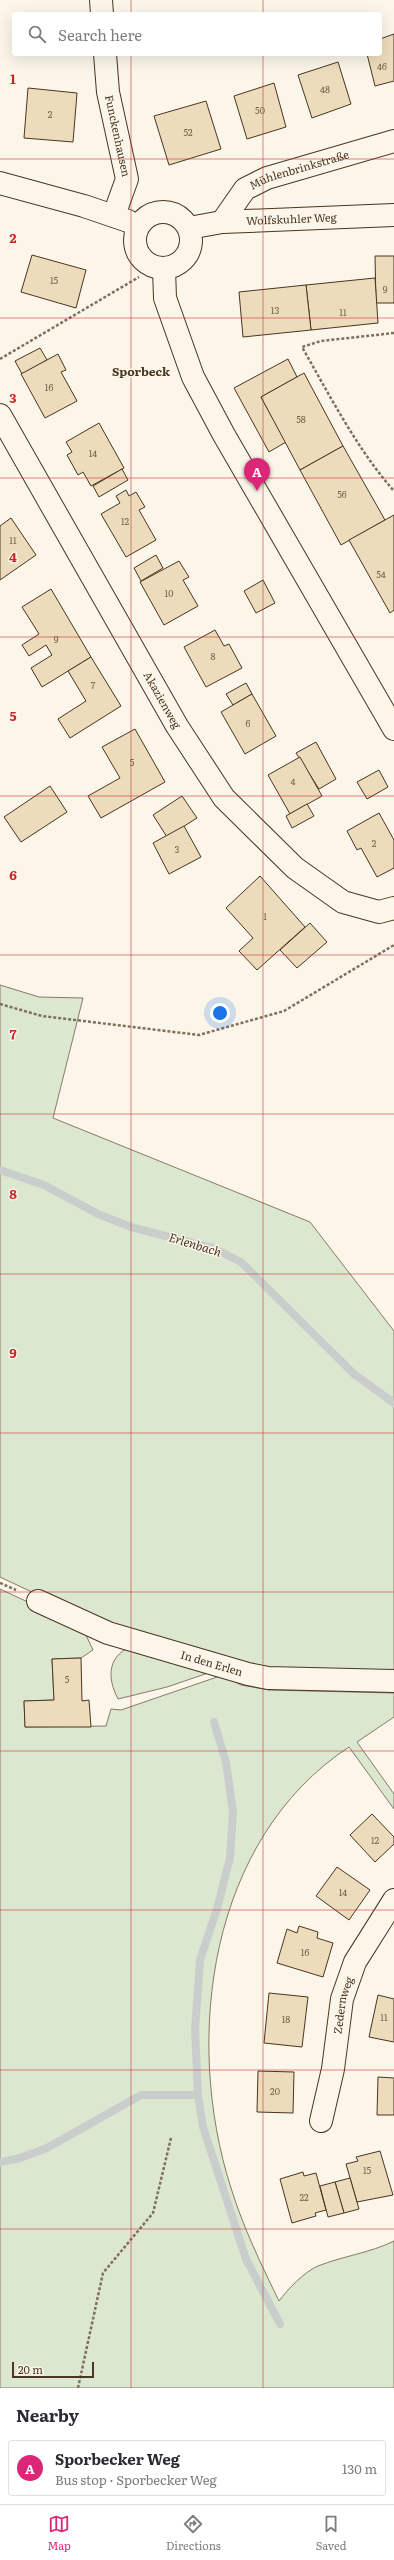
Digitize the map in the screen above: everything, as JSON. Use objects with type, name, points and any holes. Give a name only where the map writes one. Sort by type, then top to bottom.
[{"type":"street","points":[[101,0],[102,12]]},
{"type":"street","name":"Funckenhausen","points":[[105,56],[108,92],[127,179],[114,215]]},
{"type":"street","name":"Mühlenbrinkstraße","points":[[222,222],[245,189],[267,178],[394,141]]},
{"type":"street","points":[[0,183],[114,215],[138,225]]},
{"type":"street","points":[[164,211],[175,213],[183,219],[189,228],[192,238],[190,250],[184,259],[175,266],[164,268],[152,266],[142,259],[136,248],[134,236],[138,225],[154,212],[164,211]]},
{"type":"street","name":"Wolfskuhler Weg","points":[[189,228],[222,222],[394,214]]},
{"type":"street","points":[[164,268],[165,298],[193,377],[224,435],[394,729]]},
{"type":"street","name":"Akazienweg","points":[[0,415],[177,726],[224,798],[295,868],[343,902],[378,912],[394,908]]},
{"type":"street","name":"In den Erlen","points":[[38,1601],[108,1633],[248,1674],[268,1678],[394,1681]]},
{"type":"street","name":"Zedernweg","points":[[321,2122],[333,2069],[342,1999],[355,1962],[394,1900]]},
{"type":"path","points":[[0,359],[138,279]]},
{"type":"path","points":[[394,333],[321,341],[302,348],[335,404],[394,492]]},
{"type":"path","points":[[0,1004],[42,1016],[199,1035],[284,1011],[394,945]]},
{"type":"path","points":[[78,2388],[103,2273],[153,2213],[171,2138]]},
{"type":"green space","points":[[0,985],[39,997],[83,998],[53,1118],[310,1222],[394,1331],[394,1671],[265,1670],[121,1631],[68,1609],[0,1577]]},
{"type":"green space","points":[[0,1589],[62,1618],[64,1625],[85,1633],[93,1650],[81,1658],[52,1659],[54,1700],[24,1701],[25,1727],[106,1726],[111,1709],[121,1710],[223,1675],[241,1685],[269,1690],[394,1693],[394,1717],[357,1742],[394,1794],[394,1809],[349,1747],[302,1786],[265,1834],[237,1887],[220,1946],[210,2007],[210,2069],[217,2130],[231,2188],[247,2231],[279,2301],[307,2272],[318,2266],[376,2249],[394,2241],[394,2388],[0,2388]]},
{"type":"green space","points":[[135,1645],[214,1671],[167,1687],[118,1699],[112,1682],[112,1667],[119,1654]]},
{"type":"building","points":[[394,34],[394,81],[375,86],[368,56],[382,56],[382,38]]},
{"type":"building","points":[[338,62],[351,104],[312,118],[298,75]]},
{"type":"building","points":[[274,83],[286,127],[247,139],[234,96]]},
{"type":"building","points":[[28,88],[77,93],[73,142],[24,138]]},
{"type":"building","points":[[206,101],[221,149],[169,165],[154,116]]},
{"type":"building","points":[[32,255],[86,270],[76,308],[21,292]]},
{"type":"building","points":[[375,256],[394,256],[394,303],[376,303]]},
{"type":"building","points":[[375,278],[378,323],[311,330],[306,285]]},
{"type":"building","points":[[306,285],[311,330],[243,337],[239,292]]},
{"type":"building","points":[[40,348],[47,360],[22,374],[15,361]]},
{"type":"building","points":[[58,354],[66,370],[61,372],[77,401],[45,418],[21,374]]},
{"type":"building","points":[[288,359],[297,377],[261,397],[286,442],[269,452],[234,388]]},
{"type":"building","points":[[304,373],[343,446],[300,470],[261,397]]},
{"type":"building","points":[[99,423],[124,468],[91,486],[83,472],[78,475],[67,455],[72,452],[66,442]]},
{"type":"building","points":[[343,446],[385,520],[341,545],[300,470]]},
{"type":"building","points":[[122,469],[128,480],[99,497],[93,486]]},
{"type":"building","points":[[126,490],[129,496],[136,492],[145,507],[139,510],[156,540],[126,557],[101,514],[120,503],[116,496]]},
{"type":"building","points":[[394,515],[394,610],[390,613],[349,540]]},
{"type":"building","points":[[11,518],[36,555],[0,580],[0,526]]},
{"type":"building","points":[[156,555],[163,568],[141,581],[134,568]]},
{"type":"building","points":[[179,561],[189,577],[183,580],[198,606],[164,625],[140,582]]},
{"type":"building","points":[[263,580],[275,603],[256,613],[244,591]]},
{"type":"building","points":[[51,589],[91,657],[42,687],[31,668],[52,655],[46,645],[29,656],[22,645],[39,634],[22,607]]},
{"type":"building","points":[[215,630],[224,646],[229,644],[242,668],[206,687],[184,647]]},
{"type":"building","points":[[91,657],[121,706],[70,738],[58,719],[86,701],[68,671]]},
{"type":"building","points":[[246,683],[252,694],[233,705],[226,694]]},
{"type":"building","points":[[252,694],[276,736],[245,754],[221,712]]},
{"type":"building","points":[[135,729],[165,782],[101,818],[88,796],[120,778],[102,747]]},
{"type":"building","points":[[316,742],[336,779],[319,789],[296,753]]},
{"type":"building","points":[[300,757],[322,796],[290,814],[268,775]]},
{"type":"building","points":[[379,770],[388,787],[367,799],[357,782]]},
{"type":"building","points":[[50,786],[67,812],[21,842],[4,817]]},
{"type":"building","points":[[182,796],[197,818],[167,837],[153,815]]},
{"type":"building","points":[[307,804],[314,816],[292,828],[286,816]]},
{"type":"building","points":[[379,813],[394,840],[394,868],[377,877],[361,848],[357,850],[347,831]]},
{"type":"building","points":[[184,826],[201,857],[169,874],[153,843]]},
{"type":"building","points":[[260,876],[305,927],[257,970],[239,951],[253,938],[226,908]]},
{"type":"building","points":[[310,923],[327,942],[297,968],[280,950]]},
{"type":"building","points":[[81,1658],[82,1701],[89,1700],[91,1727],[25,1727],[24,1701],[54,1700],[52,1659]]},
{"type":"building","points":[[372,1814],[394,1837],[394,1844],[375,1862],[350,1835]]},
{"type":"building","points":[[337,1867],[370,1890],[349,1920],[316,1896]]},
{"type":"building","points":[[299,1926],[318,1932],[317,1938],[333,1943],[323,1977],[277,1963],[287,1929],[297,1933]]},
{"type":"building","points":[[269,1993],[308,1997],[302,2047],[264,2043]]},
{"type":"building","points":[[378,1995],[394,1999],[394,2042],[369,2037]]},
{"type":"building","points":[[258,2071],[294,2072],[293,2113],[257,2112]]},
{"type":"building","points":[[378,2077],[394,2078],[394,2115],[377,2115]]},
{"type":"building","points":[[380,2151],[393,2195],[357,2202],[346,2164],[358,2161],[356,2157]]},
{"type":"building","points":[[303,2172],[304,2176],[316,2173],[326,2210],[315,2213],[316,2216],[292,2223],[280,2179]]},
{"type":"building","points":[[350,2178],[359,2209],[344,2213],[335,2182]]},
{"type":"building","points":[[335,2182],[344,2213],[328,2217],[320,2186]]},
{"type":"waterway","name":"Erlenbach","points":[[0,1170],[44,1185],[98,1214],[131,1227],[213,1248],[241,1262],[354,1374],[394,1403]]},
{"type":"waterway","points":[[214,1722],[226,1762],[233,1812],[230,1858],[217,1909],[200,1960],[195,2029],[198,2095],[203,2127],[246,2259],[280,2324]]},
{"type":"waterway","points":[[0,2162],[20,2158],[47,2148],[141,2095],[198,2095]]},
{"type":"place","name":"Sporbecker Weg","points":[[257,491]]},
{"type":"district","name":"Sporbeck","points":[[141,372]]}]
